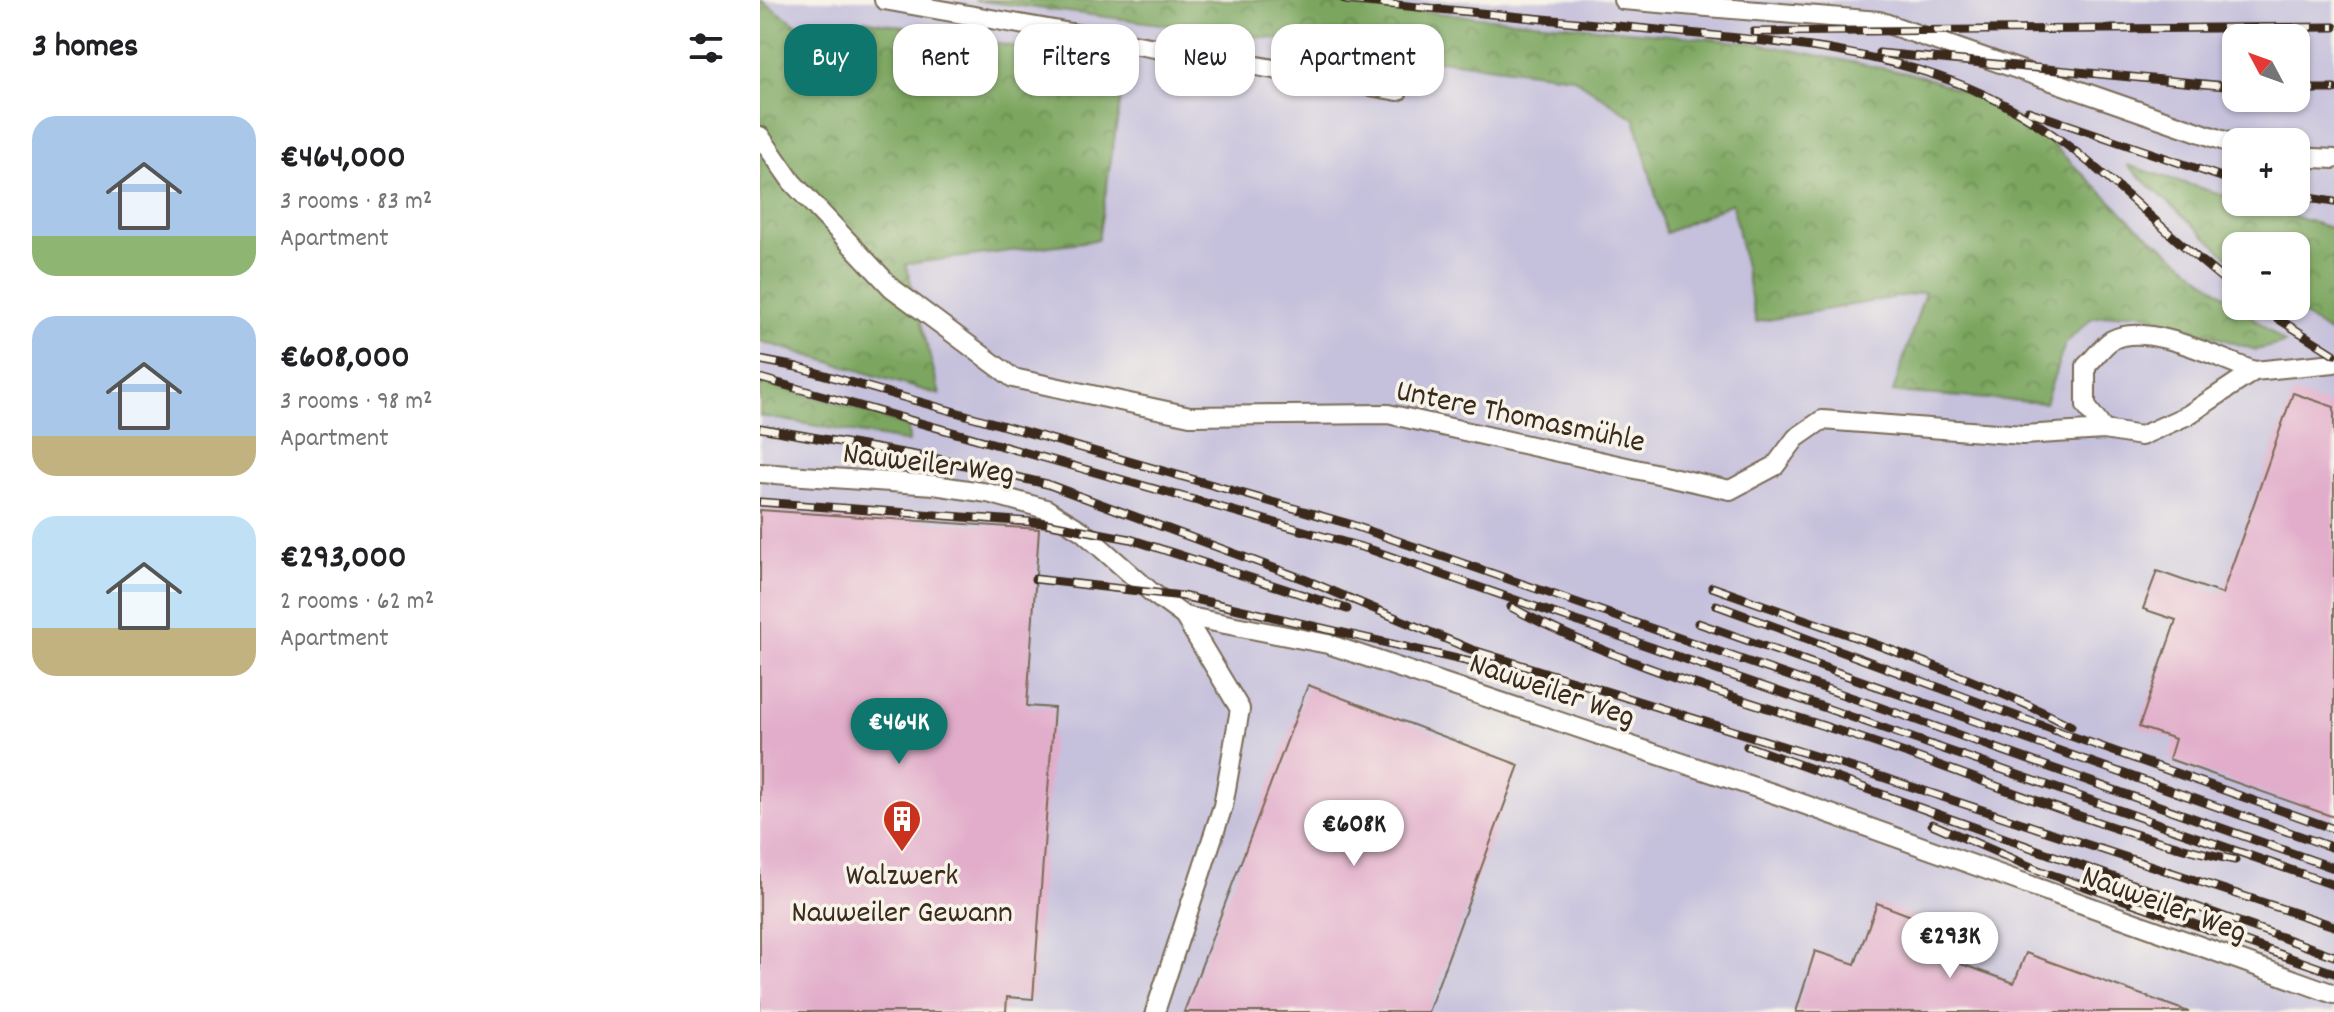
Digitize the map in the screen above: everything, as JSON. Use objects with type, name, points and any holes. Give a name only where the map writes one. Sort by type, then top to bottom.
[{"type":"lane","points":[[884,0],[1271,69]]},
{"type":"lane","points":[[1623,0],[1879,21],[2222,140]]},
{"type":"lane","name":"Untere Thomasmühle","points":[[760,136],[792,182],[892,288],[1013,378],[1190,416],[1388,414],[1730,490],[1775,466],[1796,438],[1822,420],[2023,435],[2104,430],[2141,436],[2188,415],[2254,371]]},
{"type":"lane","points":[[2310,158],[2334,159]]},
{"type":"lane","points":[[2104,430],[2086,406],[2086,366],[2113,339],[2142,335],[2178,342],[2254,371],[2334,363]]},
{"type":"lane","name":"Nauweiler Weg","points":[[760,473],[934,485],[988,493],[1046,509],[1082,531],[1151,592],[1184,616],[1328,644],[1775,794],[2334,994]]},
{"type":"lane","points":[[1155,1012],[1223,806],[1240,709],[1184,616]]},
{"type":"shaded area","points":[[760,0],[2334,0],[2334,1012],[760,1012]]},
{"type":"green space","points":[[760,0],[797,24],[784,24],[784,96],[877,96],[877,24],[863,24],[864,20],[893,25],[893,96],[998,96],[998,44],[1014,46],[1014,96],[1121,96],[1098,240],[906,264],[940,395],[760,341]]},
{"type":"green space","points":[[974,0],[1299,0],[1756,43],[1922,76],[1982,99],[2035,128],[2137,226],[2222,293],[2222,320],[2256,320],[2285,343],[2256,350],[2138,312],[2092,318],[2065,344],[2045,403],[1893,392],[1925,292],[1756,322],[1732,203],[1666,233],[1635,119],[1572,77],[1444,61],[1444,24],[1271,24],[1271,38],[1255,36],[1255,24],[1160,24]]},
{"type":"green space","points":[[2127,165],[2222,195],[2222,216],[2292,216],[2334,229],[2334,336],[2310,320],[2310,232],[2222,232],[2222,251]]},
{"type":"green space","points":[[760,383],[841,404],[908,427],[909,442],[760,416]]},
{"type":"building","points":[[2293,393],[2334,407],[2334,817],[2169,759],[2175,739],[2139,727],[2176,620],[2143,609],[2157,571],[2222,594]]},
{"type":"building","name":"Walzwerk Nauweiler Gewann","points":[[760,510],[1039,529],[1027,706],[1054,708],[1033,999],[1007,997],[1006,1012],[760,1012]]},
{"type":"building","points":[[1308,685],[1519,765],[1428,1012],[1184,1012]]},
{"type":"building","points":[[1877,903],[1943,928],[1933,954],[2014,983],[2026,953],[2189,1012],[1796,1012],[1815,951],[1855,964]]},
{"type":"railway","points":[[1345,0],[1782,43],[1865,56],[1945,78],[2019,112],[2052,134],[2115,184],[2222,278]]},
{"type":"railway","points":[[1754,32],[2334,27]]},
{"type":"railway","points":[[1879,53],[2222,86]]},
{"type":"railway","points":[[2310,89],[2334,89]]},
{"type":"railway","points":[[2028,111],[2222,177]]},
{"type":"railway","points":[[2310,198],[2334,202]]},
{"type":"railway","points":[[2280,320],[2334,354]]},
{"type":"railway","points":[[760,360],[797,367],[1346,523],[2334,868]]},
{"type":"railway","points":[[760,378],[1372,550],[2334,885]]},
{"type":"railway","points":[[760,428],[943,460],[1047,484],[1306,580],[1470,649],[1879,776],[2334,926]]},
{"type":"railway","points":[[760,502],[1045,523],[1130,539],[1347,609]]},
{"type":"railway","points":[[1035,579],[1182,596],[1501,669]]},
{"type":"railway","points":[[1712,587],[1939,668],[2071,726]]},
{"type":"railway","points":[[1716,605],[2334,829]]},
{"type":"railway","points":[[1511,607],[1603,650],[1698,685],[1890,748],[2104,824],[2235,860]]},
{"type":"railway","points":[[1698,623],[2334,848]]},
{"type":"railway","points":[[1747,746],[2334,956]]},
{"type":"railway","points":[[1932,824],[2038,870],[2334,973]]},
{"type":"place","name":"Walzwerk Nauweiler Gewann","points":[[902,853]]}]
